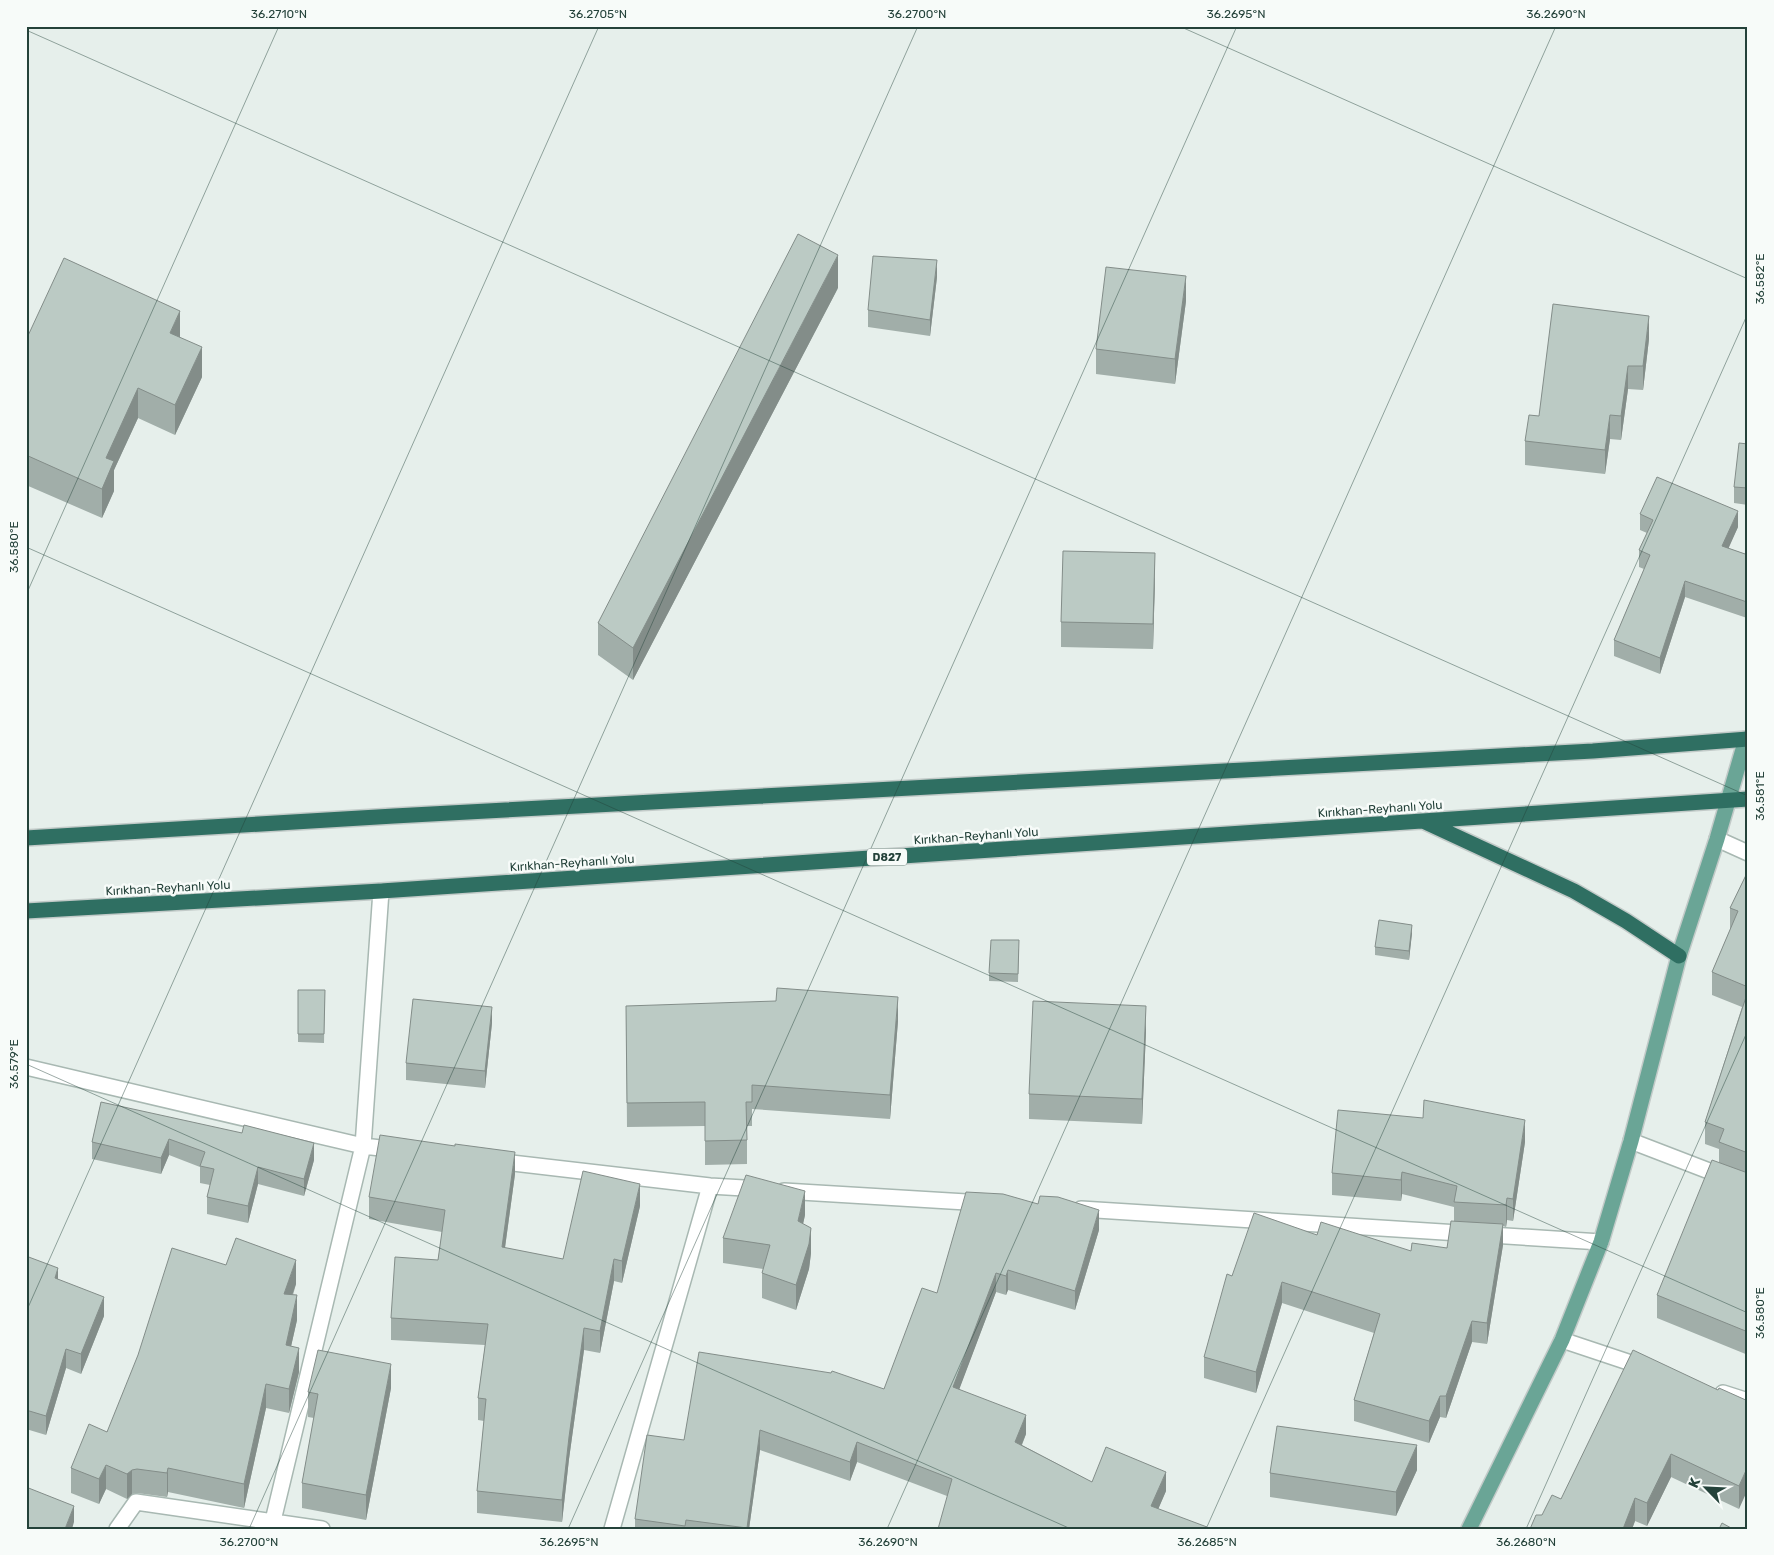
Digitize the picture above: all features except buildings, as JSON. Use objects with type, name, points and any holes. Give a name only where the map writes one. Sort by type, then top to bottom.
[{"type":"highway","points":[[26,838],[414,814],[1593,751],[1747,737]]},
{"type":"highway","name":"Kırıkhan-Reyhanlı Yolu","points":[[26,912],[381,891],[1748,800]]},
{"type":"highway","points":[[1422,821],[1574,891],[1626,921],[1679,956]]},
{"type":"main road","points":[[1469,1529],[1562,1340],[1601,1242],[1631,1141],[1679,956],[1717,839],[1747,737]]},
{"type":"street","points":[[1717,839],[1748,853]]},
{"type":"street","points":[[272,1526],[363,1146],[381,891]]},
{"type":"street","points":[[26,1067],[363,1146],[413,1152]]},
{"type":"street","points":[[1631,1141],[1748,1186]]},
{"type":"street","points":[[482,1160],[710,1186],[998,1204]]},
{"type":"street","points":[[612,1529],[710,1186]]},
{"type":"street","points":[[1067,1208],[1601,1242]]},
{"type":"street","points":[[1562,1340],[1664,1374]]},
{"type":"street","points":[[1711,1389],[1748,1401]]},
{"type":"street","points":[[117,1529],[136,1502],[272,1526],[322,1529]]}]
